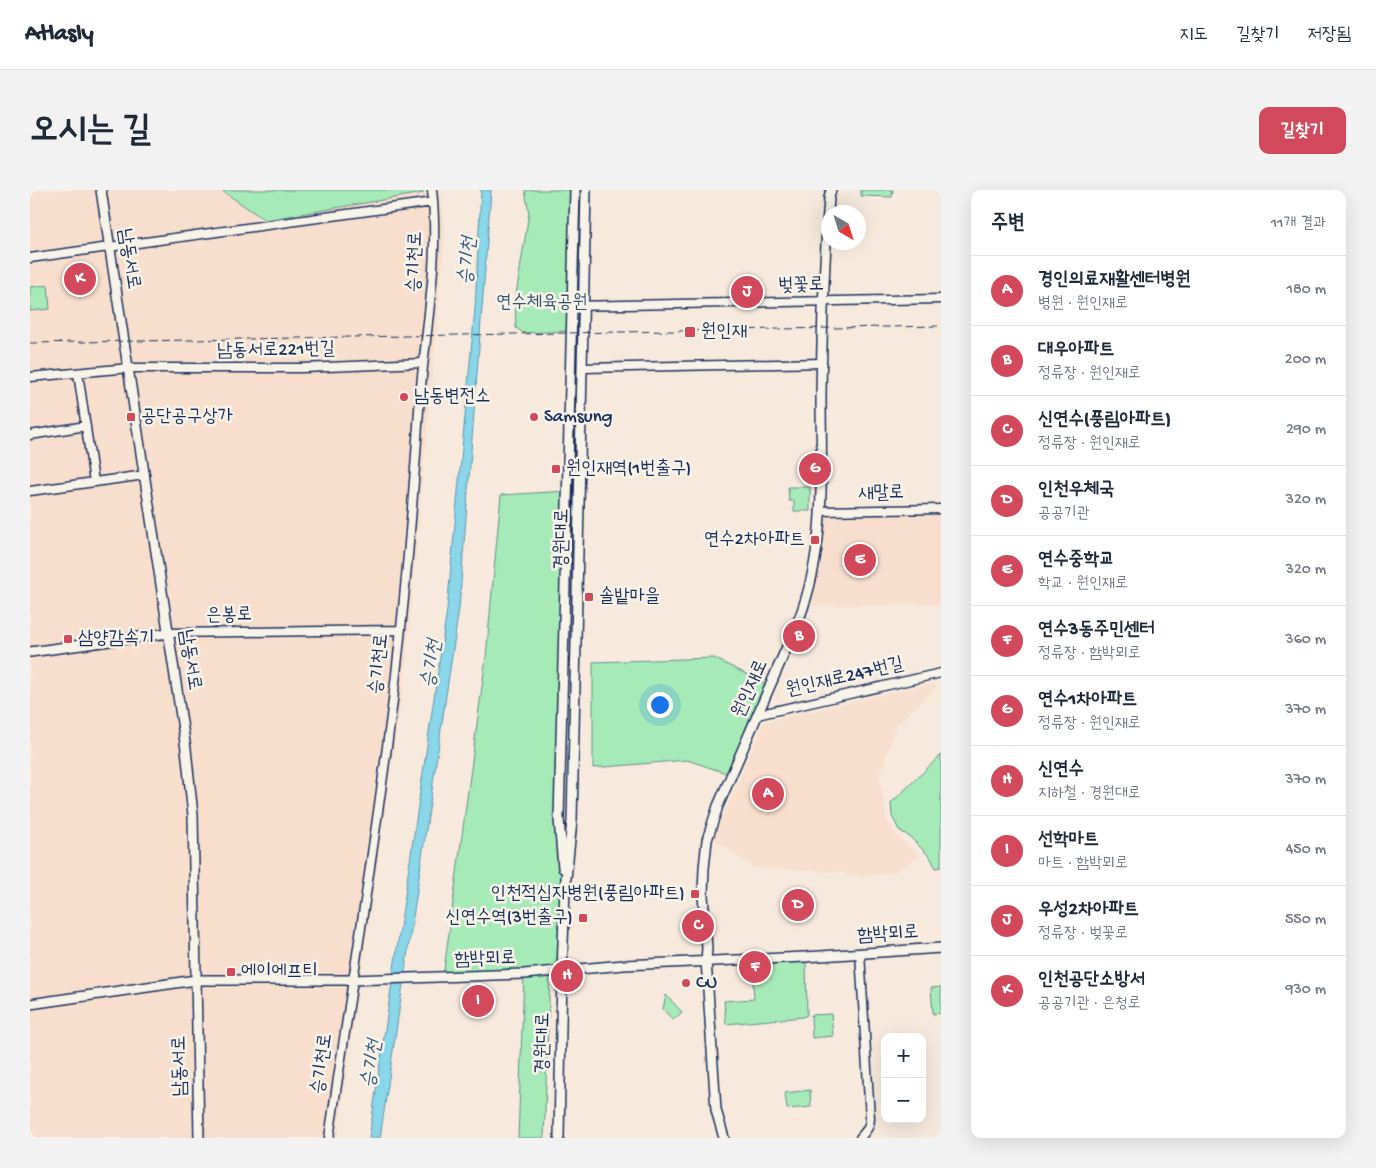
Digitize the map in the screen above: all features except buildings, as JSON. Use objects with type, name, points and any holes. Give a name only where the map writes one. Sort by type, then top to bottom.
[{"type":"main road","name":"남동서로","points":[[101,190],[186,749],[193,815],[198,1138]]},
{"type":"main road","name":"경원대로","points":[[565,888],[559,819],[575,190]]},
{"type":"main road","name":"경원대로","points":[[559,1138],[565,888],[572,821],[586,190]]},
{"type":"main road","name":"원인재로","points":[[724,1138],[716,1110],[706,960],[707,948],[703,895],[707,840],[718,806],[808,595],[818,547],[824,302],[831,190]]},
{"type":"main road","name":"은봉로","points":[[30,652],[168,633]]},
{"type":"main road","name":"함박뫼로","points":[[30,1004],[196,980],[362,980],[541,973],[624,965],[805,957],[941,948]]},
{"type":"street","name":"승기천로","points":[[329,1138],[386,746],[400,630],[414,492],[423,363],[433,281],[432,190]]},
{"type":"street","points":[[30,258],[433,202]]},
{"type":"street","name":"벚꽃로","points":[[571,306],[941,299]]},
{"type":"street","name":"남동서로221번길","points":[[30,377],[129,368],[303,368],[423,363]]},
{"type":"street","points":[[583,368],[822,363]]},
{"type":"street","points":[[78,373],[94,482]]},
{"type":"street","points":[[30,435],[86,426]]},
{"type":"street","points":[[30,491],[145,475]]},
{"type":"street","name":"새말로","points":[[820,511],[941,509]]},
{"type":"street","name":"은봉로","points":[[168,633],[400,630]]},
{"type":"street","name":"원인재로247번길","points":[[757,715],[941,673]]},
{"type":"street","points":[[860,954],[870,1124],[868,1130],[860,1138]]},
{"type":"shaded area","points":[[30,190],[221,190],[265,219],[440,190],[445,234],[405,672],[337,1138],[30,1138]]},
{"type":"shaded area","points":[[941,509],[941,604],[804,606],[820,511]]},
{"type":"shaded area","points":[[934,683],[936,687],[896,726],[880,775],[886,818],[895,834],[921,856],[895,872],[862,877],[837,872],[755,868],[713,839],[764,722]]},
{"type":"green space","points":[[221,190],[423,190],[423,193],[265,220]]},
{"type":"green space","name":"연수체육공원","points":[[525,190],[571,190],[568,331],[523,333],[516,328],[515,301],[529,213]]},
{"type":"green space","points":[[861,190],[893,190],[892,197],[861,196]]},
{"type":"green space","points":[[48,285],[50,309],[30,311],[30,287]]},
{"type":"green space","points":[[788,487],[810,487],[810,511],[794,511],[794,501],[789,501]]},
{"type":"green space","points":[[567,491],[559,819],[565,888],[562,971],[443,977],[486,657],[501,495]]},
{"type":"green space","points":[[714,658],[770,686],[732,775],[687,760],[593,768],[593,662]]},
{"type":"green space","points":[[941,755],[941,867],[936,868],[930,857],[910,837],[899,830],[892,816],[891,803]]},
{"type":"green space","points":[[806,961],[807,1015],[803,1017],[726,1024],[724,1001],[754,999],[752,966]]},
{"type":"green space","points":[[550,973],[544,1138],[518,1138],[524,974]]},
{"type":"green space","points":[[941,987],[941,1013],[933,1014],[931,988]]},
{"type":"green space","points":[[666,995],[682,1012],[673,1020],[663,1009]]},
{"type":"green space","points":[[831,1014],[833,1036],[812,1038],[811,1015]]},
{"type":"green space","points":[[810,1090],[811,1107],[787,1109],[785,1093]]},
{"type":"water","points":[[481,190],[491,190],[459,609],[380,1138],[369,1138],[447,610],[475,309]]},
{"type":"railway","points":[[30,343],[941,326]]},
{"type":"place","name":"인천공단소방서","points":[[80,279]]},
{"type":"place","name":"우성2차아파트","points":[[747,292]]},
{"type":"place","name":"원인재","points":[[690,332]]},
{"type":"place","name":"남동변전소","points":[[404,397]]},
{"type":"place","name":"공단공구상가","points":[[131,417]]},
{"type":"place","name":"Samsung","points":[[534,417]]},
{"type":"place","name":"원인재역(1번출구)","points":[[556,469]]},
{"type":"place","name":"연수1차아파트","points":[[815,469]]},
{"type":"place","name":"연수2차아파트","points":[[815,540]]},
{"type":"place","name":"연수중학교","points":[[860,560]]},
{"type":"place","name":"솔밭마을","points":[[589,597]]},
{"type":"place","name":"대우아파트","points":[[799,636]]},
{"type":"place","name":"삼양감속기","points":[[68,639]]},
{"type":"place","name":"경인의료재활센터병원","points":[[768,794]]},
{"type":"place","name":"인천적십자병원(풍림아파트)","points":[[695,894]]},
{"type":"place","name":"인천우체국","points":[[798,905]]},
{"type":"place","name":"신연수역(3번출구)","points":[[583,918]]},
{"type":"place","name":"신연수(풍림아파트)","points":[[698,926]]},
{"type":"place","name":"연수3동주민센터","points":[[755,967]]},
{"type":"place","name":"에이에프티","points":[[231,972]]},
{"type":"place","name":"신연수","points":[[567,976]]},
{"type":"place","name":"CU","points":[[686,983]]},
{"type":"place","name":"선학마트","points":[[478,1001]]},
{"type":"water label","name":"승기천","points":[[469,261]]},
{"type":"water label","name":"승기천","points":[[433,664]]},
{"type":"water label","name":"승기천","points":[[373,1064]]}]
